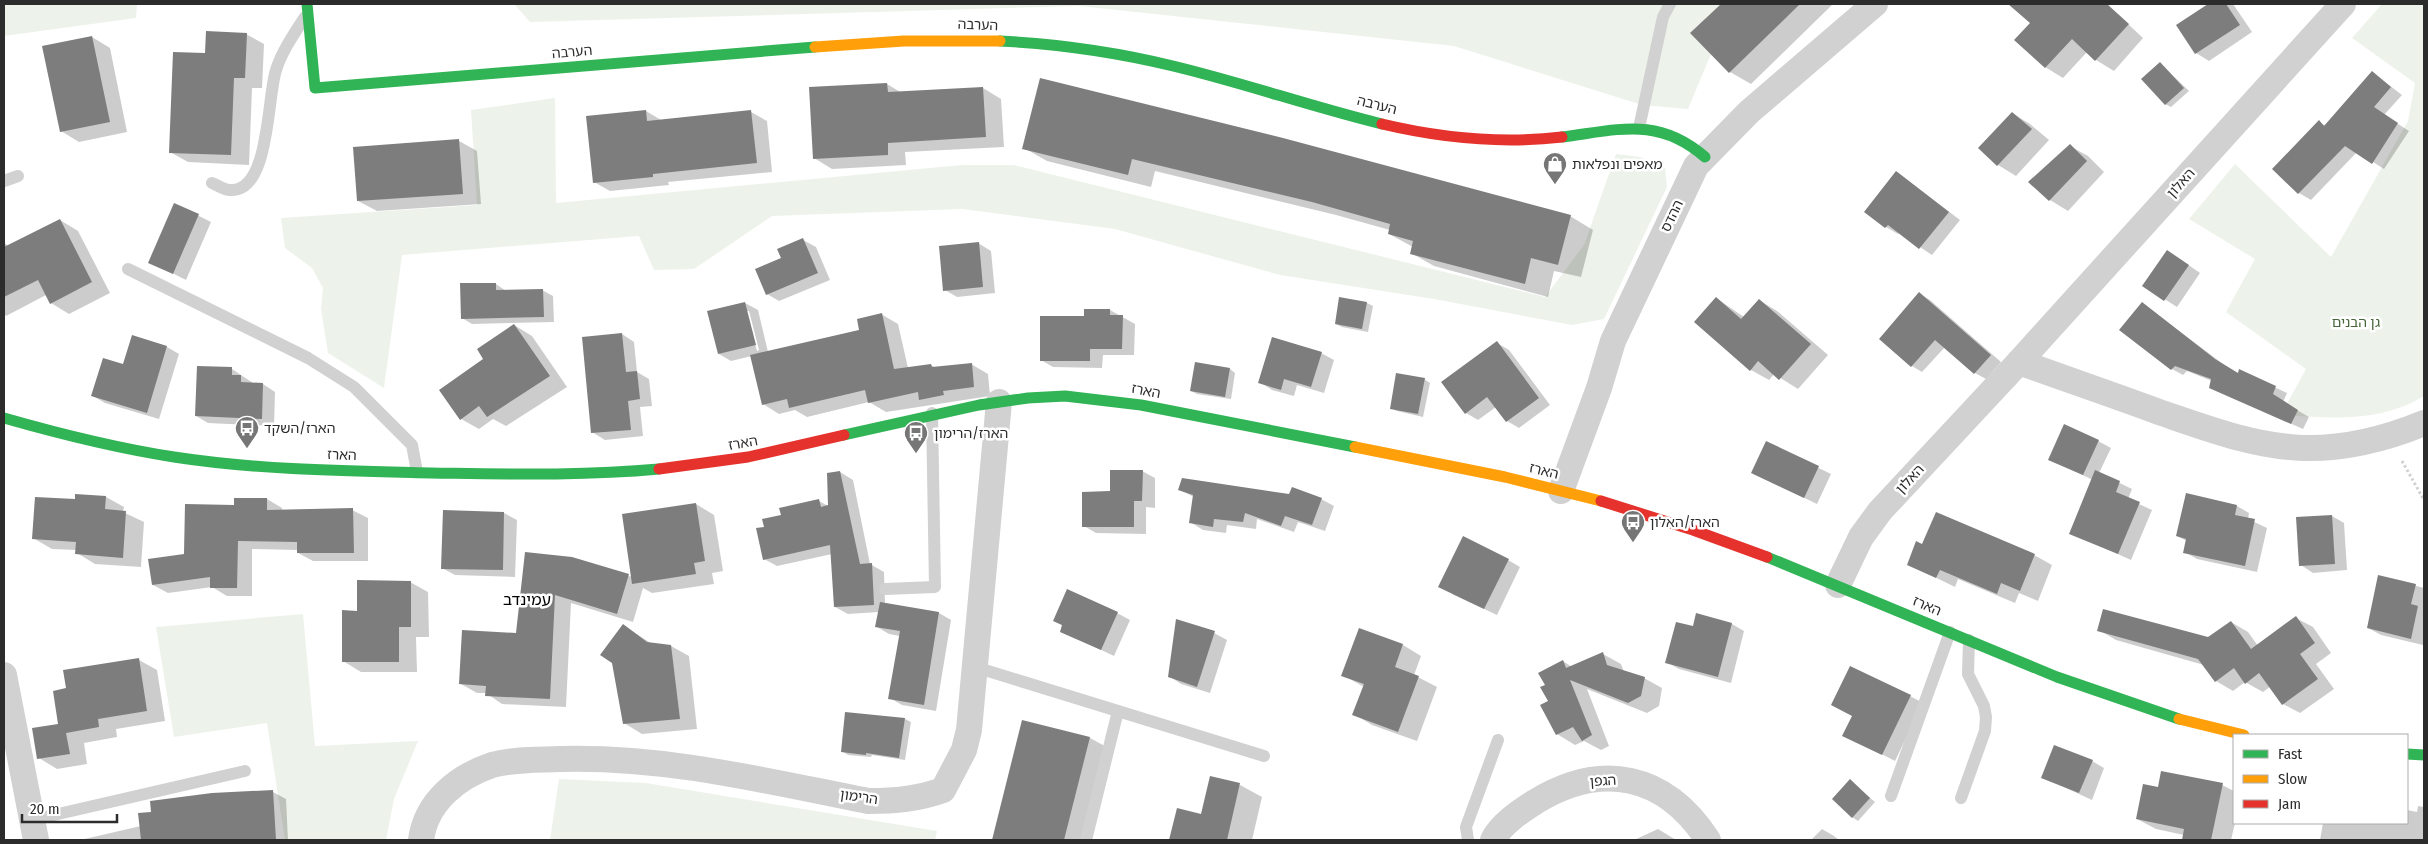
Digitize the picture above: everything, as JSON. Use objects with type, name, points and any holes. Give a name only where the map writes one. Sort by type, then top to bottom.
[{"type":"street","name":"ההדס","points":[[1561,490],[1599,388],[1613,341],[1696,166],[1749,112],[1875,4]]},
{"type":"street","name":"האלון","points":[[1838,585],[1860,537],[1880,511],[2019,362],[2342,4]]},
{"type":"street","name":"הערבה","points":[[308,8],[315,88],[865,43],[975,40],[1044,44],[1126,56],[1205,74],[1375,121],[1468,138],[1530,139],[1639,128],[1665,131],[1691,144],[1705,157]]},
{"type":"street","points":[[2019,362],[2206,428],[2254,442],[2302,448],[2348,446],[2389,436],[2424,423]]},
{"type":"street","name":"הארז","points":[[4,418],[82,439],[173,457],[260,466],[417,472],[593,473],[704,464],[782,451],[932,413],[999,402],[1056,396],[1114,400],[1505,477],[1561,490],[1713,537],[1838,585],[2117,700],[2192,724],[2239,734]]},
{"type":"street","name":"הרימון","points":[[421,840],[423,827],[438,798],[463,778],[494,765],[538,760],[594,758],[696,767],[868,801],[896,801],[924,797],[942,790],[964,750],[969,730],[999,402]]},
{"type":"street","points":[[4,675],[34,830]]},
{"type":"street","points":[[2408,754],[2424,755]]},
{"type":"street","name":"הגפן","points":[[1493,840],[1519,812],[1555,790],[1587,781],[1620,779],[1641,782],[1660,790],[1679,804],[1698,824],[1708,840]]},
{"type":"lane","points":[[1639,128],[1663,17],[1670,4]]},
{"type":"lane","points":[[212,183],[230,190],[245,185],[255,173],[262,159],[276,71],[287,45],[308,8]]},
{"type":"lane","points":[[4,181],[18,176]]},
{"type":"lane","points":[[128,270],[308,358],[354,387],[412,445],[417,472]]},
{"type":"lane","points":[[885,589],[935,587],[932,413]]},
{"type":"lane","points":[[1891,796],[1950,632]]},
{"type":"lane","points":[[1961,798],[1985,731],[1986,718],[1984,706],[1968,674],[1969,640]]},
{"type":"lane","points":[[975,667],[1264,756]]},
{"type":"lane","points":[[1086,840],[1118,711]]},
{"type":"lane","points":[[1468,840],[1466,827],[1498,740]]},
{"type":"lane","points":[[34,830],[245,771]]},
{"type":"path","points":[[2389,436],[2424,500]]},
{"type":"green space","points":[[4,4],[137,4],[136,18],[4,36]]},
{"type":"green space","points":[[514,4],[1732,4],[1688,109],[1642,105],[1454,46],[1079,6],[530,22]]},
{"type":"green space","name":"גן הבנים","points":[[2382,4],[2424,4],[2424,396],[2407,405],[2373,415],[2318,417],[2281,415],[2306,369],[2226,312],[2255,259],[2189,219],[2235,164],[2331,257],[2408,121],[2415,83],[2352,38]]},
{"type":"green space","points":[[555,98],[556,203],[962,165],[1014,165],[1545,297],[1584,245],[1616,154],[1640,157],[1665,168],[1667,187],[1604,319],[1572,325],[1434,299],[1280,275],[1115,229],[962,209],[772,216],[694,269],[654,270],[639,236],[402,255],[384,388],[328,353],[321,309],[323,288],[312,268],[285,248],[281,218],[477,205],[471,110]]},
{"type":"green space","points":[[303,614],[315,746],[418,741],[394,799],[386,840],[285,840],[267,723],[174,737],[156,627]]},
{"type":"green space","points":[[559,779],[646,783],[937,831],[935,840],[550,840]]},
{"type":"building","points":[[1721,4],[1800,4],[1729,73],[1690,33]]},
{"type":"building","points":[[2008,4],[2107,4],[2129,24],[2095,61],[2072,39],[2045,68],[2014,40],[2030,23]]},
{"type":"building","points":[[2208,4],[2226,4],[2240,25],[2195,54],[2176,25]]},
{"type":"building","points":[[206,31],[247,33],[245,78],[234,78],[231,155],[169,153],[173,52],[205,53]]},
{"type":"building","points":[[92,36],[110,122],[60,132],[42,46]]},
{"type":"building","points":[[2160,62],[2184,88],[2165,105],[2141,79]]},
{"type":"building","points":[[2372,71],[2391,87],[2374,107],[2398,123],[2372,164],[2345,146],[2298,194],[2272,169],[2319,120],[2324,126]]},
{"type":"building","points":[[1040,78],[1283,138],[1571,215],[1558,265],[1531,258],[1525,284],[1410,254],[1413,241],[1388,234],[1390,224],[1312,202],[1132,159],[1128,175],[1022,149]]},
{"type":"building","points":[[887,83],[888,92],[983,87],[986,137],[888,143],[888,155],[813,159],[809,87]]},
{"type":"building","points":[[646,110],[647,121],[751,110],[757,163],[653,174],[653,177],[593,183],[586,116]]},
{"type":"building","points":[[2012,112],[2032,129],[1997,166],[1978,148]]},
{"type":"building","points":[[459,139],[463,194],[357,201],[353,147]]},
{"type":"building","points":[[2070,144],[2087,161],[2049,201],[2028,182]]},
{"type":"building","points":[[1896,171],[1949,212],[1919,249],[1888,225],[1885,228],[1864,212]]},
{"type":"building","points":[[174,203],[199,214],[173,274],[148,263]]},
{"type":"building","points":[[60,219],[92,282],[50,304],[38,280],[4,297],[4,247]]},
{"type":"building","points":[[803,238],[818,273],[766,295],[755,269],[781,258],[777,249]]},
{"type":"building","points":[[979,242],[983,287],[943,291],[939,246]]},
{"type":"building","points":[[2167,250],[2189,265],[2164,301],[2142,286]]},
{"type":"building","points":[[460,283],[496,283],[496,290],[543,289],[544,317],[461,319]]},
{"type":"building","points":[[1919,292],[1991,355],[1974,374],[1935,340],[1911,367],[1879,339]]},
{"type":"building","points":[[1339,297],[1367,302],[1362,329],[1335,324]]},
{"type":"building","points":[[1716,297],[1741,319],[1759,299],[1811,344],[1779,380],[1758,361],[1750,371],[1694,322]]},
{"type":"building","points":[[745,302],[756,345],[718,354],[707,311]]},
{"type":"building","points":[[2142,302],[2215,359],[2238,373],[2239,369],[2276,386],[2273,394],[2298,410],[2291,424],[2209,388],[2211,379],[2175,366],[2171,370],[2119,330]]},
{"type":"building","points":[[1084,309],[1110,309],[1110,315],[1123,315],[1122,349],[1090,349],[1090,361],[1040,361],[1040,316],[1084,316]]},
{"type":"building","points":[[882,313],[894,369],[931,364],[932,367],[972,363],[974,387],[943,391],[944,395],[919,400],[918,392],[868,403],[865,390],[789,408],[787,399],[762,405],[750,355],[859,330],[857,319]]},
{"type":"building","points":[[514,324],[550,376],[487,417],[479,406],[460,420],[439,390],[483,359],[477,349]]},
{"type":"building","points":[[622,333],[626,372],[637,371],[640,399],[628,401],[631,430],[591,433],[582,337]]},
{"type":"building","points":[[132,335],[167,346],[147,413],[91,396],[103,358],[123,364]]},
{"type":"building","points":[[1272,337],[1322,352],[1311,387],[1284,379],[1281,390],[1258,383]]},
{"type":"building","points":[[1497,341],[1539,398],[1506,422],[1487,397],[1465,414],[1441,382]]},
{"type":"building","points":[[1195,362],[1230,368],[1225,397],[1190,391]]},
{"type":"building","points":[[197,366],[232,367],[232,375],[241,375],[241,382],[263,383],[262,419],[195,416]]},
{"type":"building","points":[[1396,373],[1425,378],[1418,414],[1390,409]]},
{"type":"building","points":[[2064,424],[2099,440],[2083,475],[2048,460]]},
{"type":"building","points":[[1766,441],[1819,466],[1804,498],[1751,473]]},
{"type":"building","points":[[1110,470],[1143,470],[1142,501],[1134,501],[1134,527],[1082,527],[1082,492],[1110,491]]},
{"type":"building","points":[[2095,470],[2120,481],[2116,492],[2140,502],[2118,554],[2069,534]]},
{"type":"building","points":[[840,471],[860,564],[872,563],[874,605],[834,607],[830,545],[763,560],[756,528],[764,527],[762,519],[781,515],[779,508],[819,499],[821,507],[828,505],[827,473]]},
{"type":"building","points":[[1182,478],[1289,494],[1292,487],[1322,498],[1312,525],[1285,516],[1281,526],[1245,513],[1243,522],[1214,519],[1213,527],[1189,523],[1193,495],[1178,490]]},
{"type":"building","points":[[2186,493],[2237,505],[2235,515],[2255,519],[2245,566],[2183,553],[2186,539],[2176,536]]},
{"type":"building","points":[[75,494],[106,496],[105,509],[126,511],[123,558],[75,554],[76,542],[32,539],[35,497],[75,499]]},
{"type":"building","points":[[234,498],[267,498],[267,510],[353,508],[354,553],[297,553],[297,542],[238,541],[237,588],[210,588],[210,577],[152,585],[148,559],[184,554],[185,504],[234,505]]},
{"type":"building","points":[[696,503],[705,561],[694,563],[696,574],[632,584],[622,514]]},
{"type":"building","points":[[443,510],[504,512],[503,570],[441,569]]},
{"type":"building","points":[[1936,512],[2035,554],[2020,591],[2001,583],[1997,594],[1940,570],[1936,578],[1907,565],[1916,541],[1922,544]]},
{"type":"building","points":[[2332,515],[2335,564],[2299,566],[2296,517]]},
{"type":"building","points":[[1463,536],[1509,559],[1484,609],[1438,587]]},
{"type":"building","points":[[525,552],[572,557],[629,574],[617,614],[555,595],[550,699],[485,696],[486,686],[459,684],[462,630],[516,633]]},
{"type":"building","points":[[2378,575],[2416,584],[2411,604],[2418,606],[2411,639],[2367,628]]},
{"type":"building","points":[[357,580],[411,581],[411,627],[399,627],[399,662],[342,662],[342,610],[357,611]]},
{"type":"building","points":[[1067,589],[1118,612],[1101,650],[1060,632],[1062,625],[1053,621]]},
{"type":"building","points":[[880,602],[939,612],[924,705],[888,699],[900,631],[875,627]]},
{"type":"building","points":[[2103,609],[2208,637],[2231,621],[2251,649],[2296,616],[2315,643],[2300,654],[2318,679],[2282,705],[2259,673],[2245,684],[2234,668],[2215,682],[2198,659],[2097,631]]},
{"type":"building","points":[[1696,613],[1732,623],[1718,677],[1665,663],[1676,622],[1693,626]]},
{"type":"building","points":[[1176,619],[1215,631],[1197,687],[1168,677]]},
{"type":"building","points":[[623,624],[647,642],[671,645],[680,719],[623,724],[612,663],[600,655]]},
{"type":"building","points":[[1359,628],[1403,644],[1395,667],[1419,676],[1398,732],[1352,715],[1364,684],[1341,676]]},
{"type":"building","points":[[1603,652],[1607,665],[1645,677],[1641,696],[1628,703],[1570,680],[1592,735],[1582,741],[1573,727],[1556,735],[1540,705],[1548,701],[1540,687],[1545,685],[1538,673],[1563,660],[1566,668]]},
{"type":"building","points":[[139,658],[147,711],[98,719],[99,727],[66,733],[70,754],[37,759],[32,728],[58,724],[53,691],[66,688],[63,670]]},
{"type":"building","points":[[1850,666],[1911,695],[1882,755],[1842,736],[1852,716],[1831,705]]},
{"type":"building","points":[[845,712],[905,718],[899,758],[866,753],[866,755],[841,752]]},
{"type":"building","points":[[1022,720],[1090,737],[1064,840],[992,840]]},
{"type":"building","points":[[2054,745],[2093,760],[2079,793],[2041,778]]},
{"type":"building","points":[[2161,771],[2223,783],[2211,840],[2182,840],[2184,829],[2136,819],[2143,784],[2158,787]]},
{"type":"building","points":[[1210,776],[1240,783],[1227,840],[1169,840],[1177,808],[1201,814]]},
{"type":"building","points":[[1850,779],[1870,798],[1852,818],[1832,799]]},
{"type":"building","points":[[273,790],[276,840],[141,840],[138,813],[151,812],[150,801],[212,793]]},
{"type":"traffic: fast","points":[[307,4],[315,88],[815,47]]},
{"type":"traffic: fast","points":[[1000,41],[1087,49],[1152,61],[1382,124]]},
{"type":"traffic: fast","points":[[1562,137],[1619,129],[1654,131],[1688,144],[1705,157]]},
{"type":"traffic: fast","points":[[844,435],[979,405],[1028,398],[1065,396],[1141,405],[1355,447]]},
{"type":"traffic: fast","points":[[4,418],[46,430],[131,449],[174,457],[238,465],[302,469],[516,474],[574,474],[659,469]]},
{"type":"traffic: fast","points":[[1767,557],[2057,677],[2179,719]]},
{"type":"traffic: fast","points":[[2408,754],[2424,755]]},
{"type":"traffic: slow","points":[[815,47],[904,41],[1000,41]]},
{"type":"traffic: slow","points":[[1355,447],[1505,477],[1601,501]]},
{"type":"traffic: slow","points":[[2179,719],[2240,734]]},
{"type":"traffic: jam","points":[[1382,124],[1427,133],[1494,140],[1562,137]]},
{"type":"traffic: jam","points":[[659,469],[748,457],[844,435]]},
{"type":"traffic: jam","points":[[1601,501],[1693,530],[1767,557]]},
{"type":"place","name":"מאפים ונפלאות","points":[[1555,185]]},
{"type":"place","name":"הארז/השקד","points":[[247,449]]},
{"type":"place","name":"הארז/הרימון","points":[[916,454]]},
{"type":"place","name":"הארז/האלון","points":[[1633,543]]},
{"type":"district","name":"עמינדב","points":[[527,599]]}]
